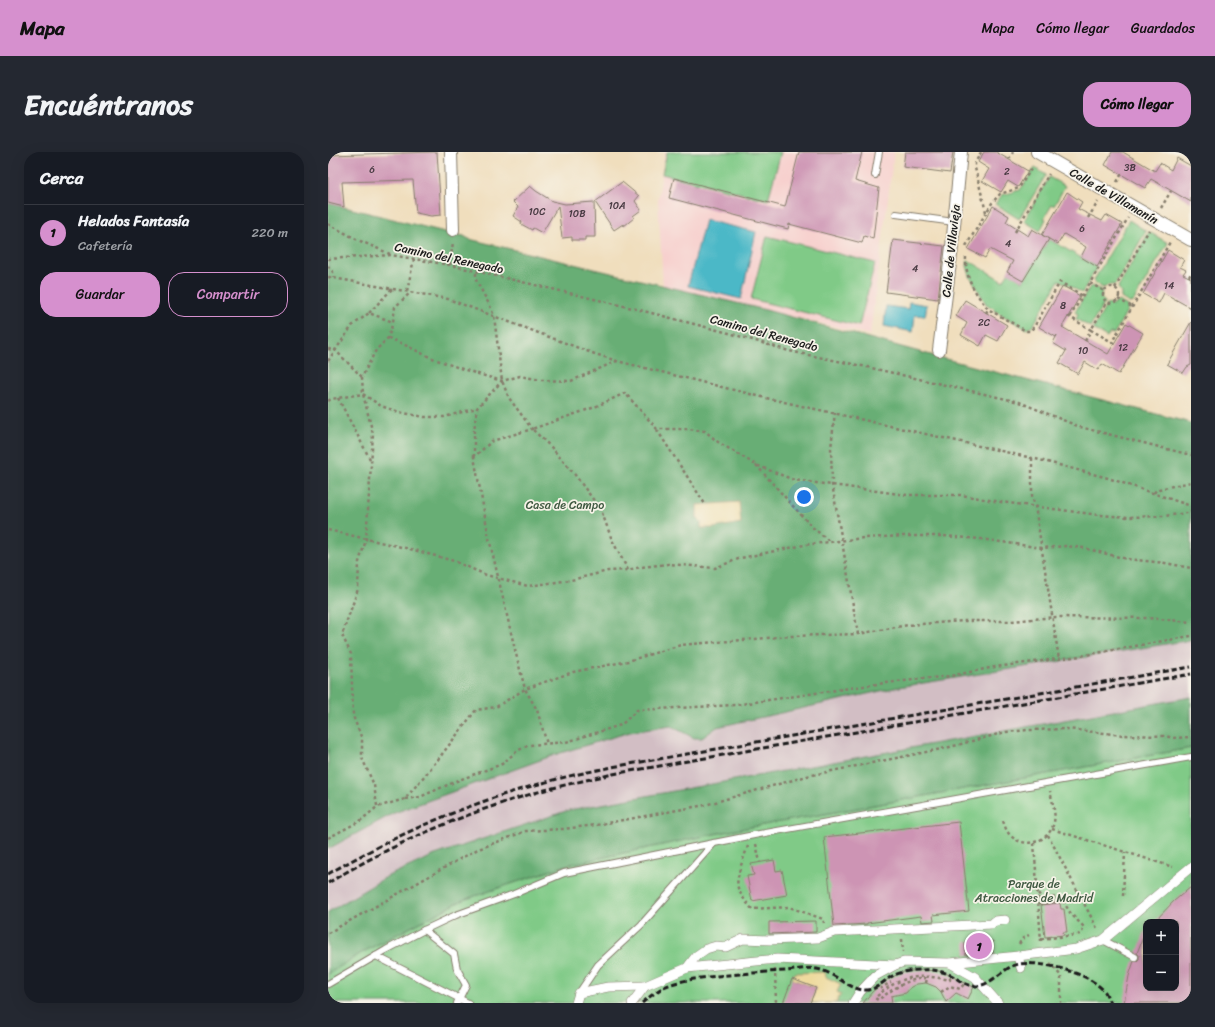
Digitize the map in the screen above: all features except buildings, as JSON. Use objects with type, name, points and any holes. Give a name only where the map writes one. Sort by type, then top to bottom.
[{"type":"street","points":[[451,152],[453,234]]},
{"type":"street","name":"Calle de Villavieja","points":[[939,350],[962,152]]},
{"type":"street","name":"Calle de Villamanín","points":[[1037,152],[1191,240]]},
{"type":"street","points":[[855,999],[875,976],[895,965],[904,962],[950,963],[1018,956],[1076,949],[1103,940],[1188,869]]},
{"type":"street","points":[[687,968],[696,956],[706,949],[716,946],[726,947],[743,939],[808,939],[818,938],[834,932],[992,924],[1005,920]]},
{"type":"street","points":[[1018,956],[1021,968]]},
{"type":"street","points":[[576,1003],[579,993],[608,987],[645,986],[687,968],[775,959],[895,965]]},
{"type":"street","points":[[950,963],[975,976],[998,1003]]},
{"type":"street","points":[[632,1003],[645,986]]},
{"type":"lane","points":[[875,175],[879,152]]},
{"type":"lane","points":[[896,214],[954,222]]},
{"type":"lane","points":[[328,984],[424,930],[456,915],[514,894],[564,873],[714,843],[1191,757]]},
{"type":"lane","points":[[579,993],[598,965],[641,925],[714,843]]},
{"type":"lane","points":[[424,930],[454,954],[457,969],[466,985],[458,1001]]},
{"type":"lane","points":[[1103,940],[1135,958]]},
{"type":"lane","points":[[376,956],[458,1001],[468,1003]]},
{"type":"path","points":[[981,152],[975,163],[975,168],[986,212]]},
{"type":"path","points":[[1009,159],[1013,152]]},
{"type":"path","points":[[1031,169],[1019,188],[1000,194],[992,203],[966,246],[966,266],[968,278],[988,309],[1026,331],[1034,327],[1060,282],[1083,296]]},
{"type":"path","points":[[1015,232],[1050,172]]},
{"type":"path","points":[[1117,182],[1121,175],[1123,176]]},
{"type":"path","points":[[1161,208],[1171,191]]},
{"type":"path","points":[[1088,218],[1098,200]]},
{"type":"path","points":[[1128,218],[1083,296],[1069,317],[1091,330],[1113,342],[1170,242]]},
{"type":"path","points":[[328,224],[358,240],[391,254]]},
{"type":"path","points":[[1115,288],[1149,230]]},
{"type":"path","points":[[450,265],[453,234]]},
{"type":"path","name":"Camino del Renegado","points":[[328,259],[391,254],[450,265],[476,273],[631,308],[729,333],[789,351],[867,367],[1019,402],[1080,426],[1191,455]]},
{"type":"path","points":[[407,291],[414,258]]},
{"type":"path","points":[[328,266],[333,272],[333,278]]},
{"type":"path","points":[[476,273],[476,280],[494,316],[502,381],[510,398],[532,429],[551,447],[576,475],[601,510],[612,540],[628,570]]},
{"type":"path","points":[[1189,277],[1191,273]]},
{"type":"path","points":[[328,277],[448,299],[617,361],[762,397],[835,412],[1032,458],[1101,476],[1191,506]]},
{"type":"path","points":[[1090,283],[1104,291]]},
{"type":"path","points":[[1107,302],[1103,297],[1104,291],[1109,287],[1115,288],[1119,293],[1118,299]]},
{"type":"path","points":[[328,361],[352,326],[369,313],[392,289]]},
{"type":"path","points":[[377,806],[374,785],[362,758],[362,739],[353,716],[351,654],[342,636],[358,589],[358,562],[366,540],[373,434],[363,394],[362,377],[376,350],[388,338],[393,322],[395,307],[411,292]]},
{"type":"path","points":[[1118,299],[1132,307]]},
{"type":"path","points":[[1107,302],[1113,302],[1118,299]]},
{"type":"path","points":[[1085,341],[1107,302]]},
{"type":"path","points":[[986,313],[988,309]]},
{"type":"path","points":[[369,313],[393,322]]},
{"type":"path","points":[[388,338],[428,357],[466,371],[502,381],[520,376],[541,380],[571,381],[617,361]]},
{"type":"path","points":[[328,349],[335,350],[362,377]]},
{"type":"path","points":[[328,401],[331,399],[363,394],[381,406],[399,412],[424,417],[444,417],[477,408],[502,381]]},
{"type":"path","points":[[474,457],[492,441],[596,407],[625,393],[657,430],[705,504]]},
{"type":"path","points":[[338,398],[371,462]]},
{"type":"path","points":[[477,408],[474,431],[474,457],[480,497],[525,689],[537,710],[547,744]]},
{"type":"path","points":[[835,412],[831,448],[832,484],[858,634]]},
{"type":"path","points":[[657,430],[688,428],[705,431],[718,442],[756,465],[794,480],[907,495],[961,495],[1099,515],[1128,517],[1164,516],[1187,513],[1191,511]]},
{"type":"path","points":[[1032,458],[1032,496],[1042,548],[1059,659]]},
{"type":"path","points":[[756,465],[812,527],[829,542]]},
{"type":"path","points":[[1154,493],[1159,489],[1191,482]]},
{"type":"path","points":[[328,530],[454,561],[486,575],[528,586],[571,580],[608,571],[628,570],[668,564],[715,568],[741,558],[804,545],[864,538],[944,536],[981,539],[1042,548],[1066,546],[1084,548],[1127,559],[1165,563],[1191,568]]},
{"type":"path","points":[[405,799],[476,710],[496,707],[525,689],[573,672],[628,661],[681,645],[790,636],[858,634],[908,625],[963,621],[1010,621],[1052,617],[1148,618],[1191,622]]},
{"type":"path","points":[[328,838],[360,821],[377,806],[420,796],[502,764],[517,751],[529,745],[566,742],[621,725],[637,710],[735,705],[877,684],[950,676],[995,667],[1059,659],[1191,636]]},
{"type":"path","points":[[328,933],[476,850],[526,831],[564,829],[596,825],[705,805],[807,776],[946,748],[1006,732],[1028,730],[1067,730],[1124,735],[1164,736],[1173,738],[1191,737]]},
{"type":"path","points":[[1003,821],[1011,836],[1018,841],[1034,843],[1042,840],[1048,835],[1052,829],[1054,816],[1049,782]]},
{"type":"path","points":[[1052,829],[1125,852],[1188,869]]},
{"type":"path","points":[[1048,835],[1103,940]]},
{"type":"path","points":[[753,836],[760,862]]},
{"type":"path","points":[[753,836],[739,871],[738,887],[744,900],[752,909],[789,907],[824,919],[825,936]]},
{"type":"path","points":[[1034,843],[1042,953],[1061,976],[1061,1003]]},
{"type":"path","points":[[1123,896],[1125,852]]},
{"type":"path","points":[[1038,893],[1041,899],[1057,897],[1057,901]]},
{"type":"path","points":[[1038,904],[1063,900],[1071,914],[1084,927],[1082,932],[1078,935],[1041,939]]},
{"type":"path","points":[[901,929],[904,962]]},
{"type":"path","points":[[1076,949],[1078,935]]},
{"type":"path","points":[[775,959],[776,1003]]},
{"type":"path","points":[[855,999],[870,998],[900,977],[922,973],[942,975],[950,978],[950,980],[937,977],[916,976],[900,980],[884,990],[875,998],[878,1000],[901,984],[912,980],[926,978],[926,983]]},
{"type":"path","points":[[941,992],[950,986],[960,989],[972,975]]},
{"type":"shaded area","points":[[665,152],[894,152],[870,335],[663,286],[658,200]]},
{"type":"shaded area","points":[[1191,640],[1191,697],[569,810],[435,855],[388,876],[328,912],[328,849],[394,813],[557,754],[630,732],[671,726],[694,738],[702,738],[717,727],[899,687]]},
{"type":"green space","points":[[667,152],[781,152],[768,200],[662,174]]},
{"type":"green space","points":[[1035,168],[1046,175],[1019,219],[995,204],[1002,195],[1020,190]]},
{"type":"green space","points":[[1049,177],[1065,186],[1054,206],[1052,205],[1044,218],[1046,219],[1040,231],[1024,221]]},
{"type":"green space","name":"Casa de Campo","points":[[328,203],[464,236],[469,239],[766,310],[1191,423],[1191,640],[899,687],[717,727],[702,738],[694,738],[671,726],[630,732],[557,754],[394,813],[328,849]]},
{"type":"green space","points":[[1129,220],[1146,231],[1115,285],[1109,285],[1103,288],[1095,283],[1094,280]]},
{"type":"green space","points":[[1149,232],[1168,243],[1133,302],[1129,303],[1121,298],[1121,293],[1118,287]]},
{"type":"green space","points":[[767,236],[875,263],[859,326],[751,299]]},
{"type":"green space","points":[[1049,239],[1097,267],[1082,293],[1059,280],[1033,326],[1027,329],[995,311],[995,309],[986,304],[970,276],[967,266],[968,260],[1003,281],[1009,272],[1023,281]]},
{"type":"green space","points":[[1093,286],[1102,291],[1101,298],[1105,302],[1090,327],[1076,319],[1078,314],[1075,312],[1089,288]]},
{"type":"green space","points":[[1119,301],[1127,306],[1128,309],[1114,334],[1110,333],[1107,337],[1093,329],[1107,304],[1112,305]]},
{"type":"green space","points":[[1191,697],[1191,748],[719,833],[567,865],[463,900],[363,952],[328,974],[328,912],[388,876],[435,855],[569,810]]},
{"type":"green space","name":"Parque de Atracciones de Madrid","points":[[1191,748],[1191,1003],[328,1003],[328,974],[363,952],[463,900],[567,865],[719,833]]},
{"type":"sand","points":[[739,502],[741,523],[713,528],[701,528],[701,522],[697,518],[697,505]]},
{"type":"sand","points":[[825,972],[826,977],[841,984],[837,992],[841,994],[836,1003],[810,1003],[816,988],[792,979],[795,973]]},
{"type":"water","points":[[705,220],[756,232],[741,299],[688,286]]},
{"type":"water","points":[[909,302],[927,305],[925,316],[915,315],[913,332],[884,326],[886,306],[908,309]]},
{"type":"railway","points":[[328,874],[379,846],[432,821],[487,800],[569,776],[612,767],[1191,667]]},
{"type":"railway","points":[[328,883],[353,868],[406,841],[461,818],[517,798],[545,790],[613,774],[1191,674]]},
{"type":"railway","points":[[642,1003],[664,987],[690,980],[717,976],[813,968],[830,974],[854,988],[869,990],[900,973],[913,970],[929,970],[951,975],[966,984],[976,986],[985,984],[1012,966],[1028,963],[1056,967],[1087,978],[1097,984],[1105,992],[1110,1003]]},
{"type":"place","name":"Helados Fantasía","points":[[979,946]]}]
